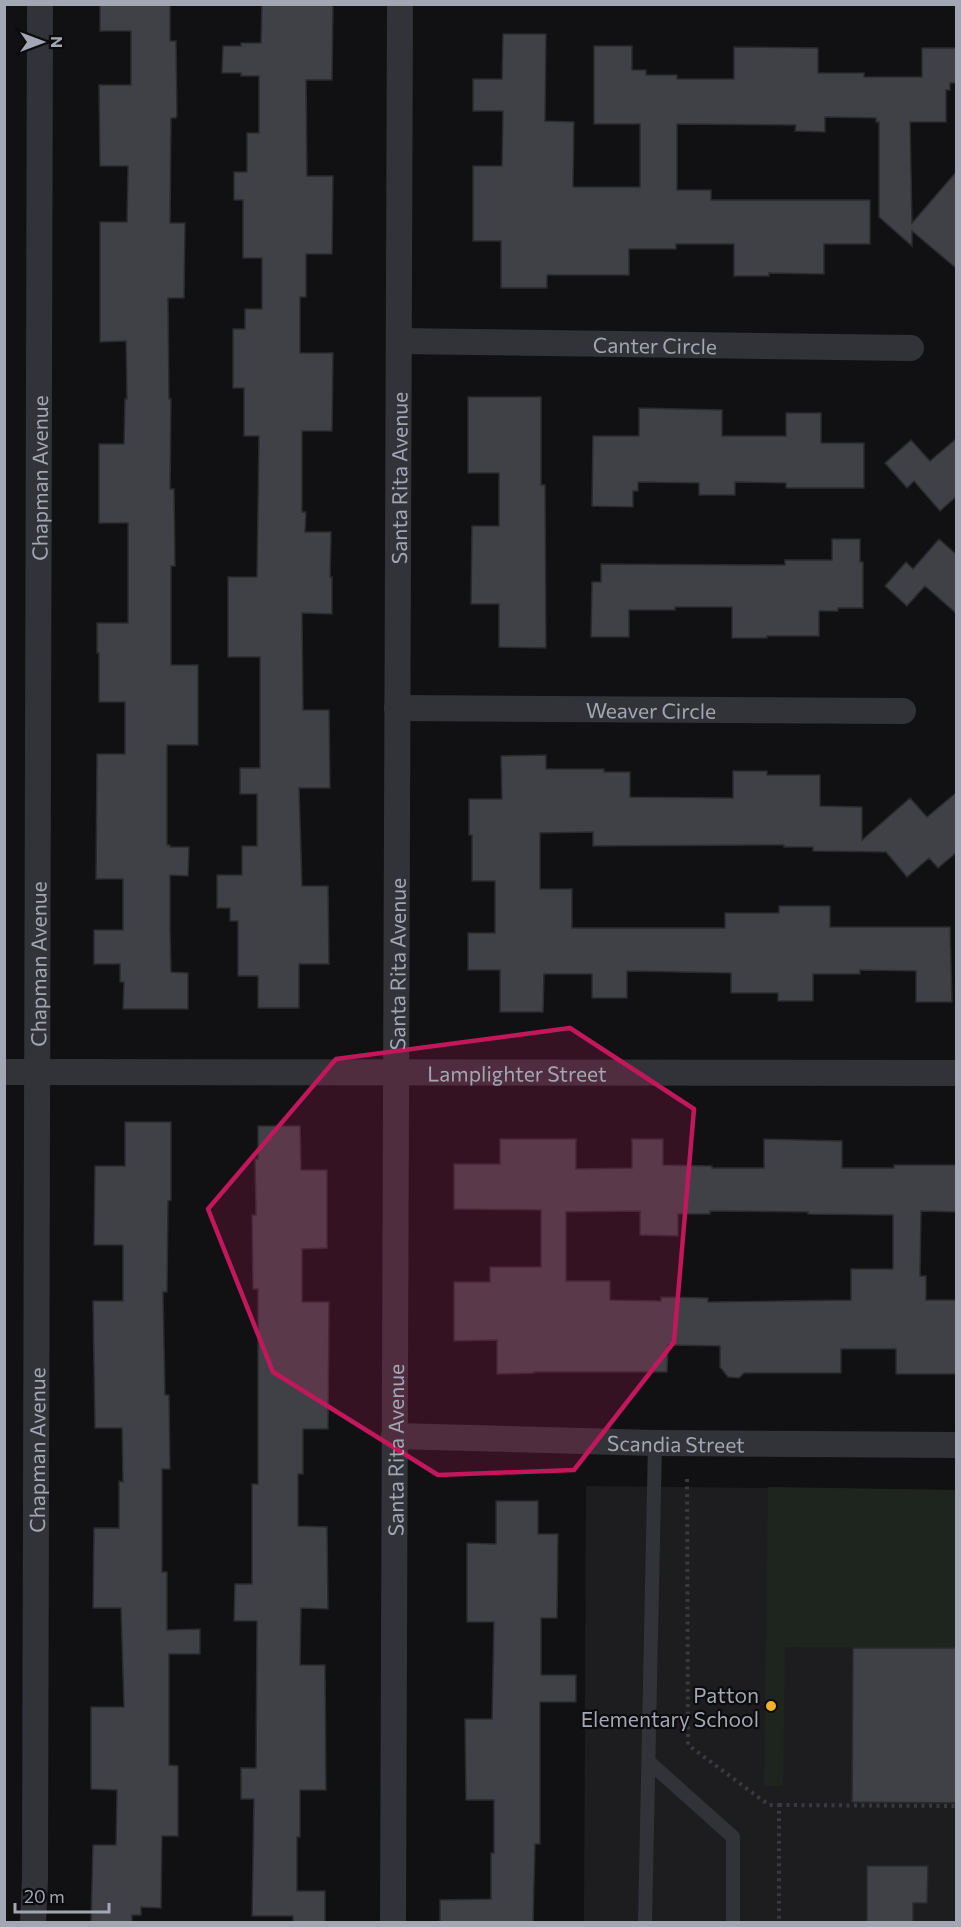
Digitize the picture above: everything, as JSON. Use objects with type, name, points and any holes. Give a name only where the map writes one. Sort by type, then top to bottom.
[{"type":"street","name":"Chapman Avenue","points":[[33,1923],[35,1867],[39,4]]},
{"type":"street","name":"Santa Rita Avenue","points":[[393,1923],[400,4]]},
{"type":"street","name":"Canter Circle","points":[[399,341],[911,348]]},
{"type":"street","name":"Weaver Circle","points":[[397,708],[903,711]]},
{"type":"street","name":"Lamplighter Street","points":[[4,1071],[957,1073]]},
{"type":"street","name":"Scandia Street","points":[[394,1436],[655,1443],[957,1445]]},
{"type":"lane","points":[[645,1923],[655,1443]]},
{"type":"lane","points":[[649,1762],[733,1837],[733,1923]]},
{"type":"path","points":[[687,1479],[688,1745],[769,1805],[957,1806]]},
{"type":"path","points":[[779,1805],[779,1923]]},
{"type":"highlighted area","points":[[570,1028],[694,1109],[674,1342],[574,1470],[438,1475],[273,1372],[208,1209],[336,1059]]},
{"type":"shaded area","name":"Patton Elementary School","points":[[586,1486],[956,1490],[956,1922],[584,1922]]},
{"type":"shaded area","points":[[768,1487],[956,1490],[956,1648],[785,1647],[783,1786],[764,1786]]},
{"type":"building","points":[[100,4],[170,4],[170,41],[176,41],[177,115],[176,118],[171,118],[170,223],[185,223],[184,298],[168,298],[169,399],[171,399],[170,489],[174,489],[175,566],[171,566],[171,665],[198,665],[198,745],[167,745],[167,845],[189,847],[188,876],[170,875],[171,972],[188,973],[188,1009],[123,1009],[124,982],[120,982],[120,964],[94,964],[94,930],[123,930],[123,879],[96,879],[97,754],[125,754],[125,702],[99,702],[97,623],[128,623],[128,523],[99,523],[99,444],[124,444],[125,399],[127,399],[126,341],[100,342],[100,222],[127,222],[128,166],[100,166],[99,85],[131,85],[131,31],[100,31]]},
{"type":"building","points":[[262,4],[333,4],[332,80],[306,80],[307,176],[333,176],[332,254],[306,254],[306,297],[300,297],[300,353],[333,353],[332,431],[302,431],[302,512],[306,512],[305,532],[331,532],[332,614],[302,613],[303,710],[329,710],[330,788],[299,788],[302,886],[328,886],[329,964],[299,964],[299,1008],[258,1008],[258,976],[238,976],[238,921],[230,921],[230,908],[217,908],[217,875],[242,875],[242,846],[257,846],[257,794],[240,794],[240,768],[260,768],[260,657],[228,657],[228,577],[257,577],[259,436],[244,436],[244,388],[233,388],[233,329],[245,329],[245,309],[262,309],[262,258],[243,258],[243,200],[234,200],[234,172],[247,172],[247,133],[259,133],[259,76],[222,73],[223,46],[261,43]]},
{"type":"building","points":[[503,34],[546,34],[545,121],[574,122],[573,187],[640,187],[640,124],[594,124],[594,46],[632,46],[632,70],[646,70],[646,75],[677,75],[677,79],[734,79],[734,47],[818,48],[818,73],[864,73],[864,77],[922,77],[922,48],[957,48],[957,83],[950,83],[950,90],[946,90],[946,122],[910,122],[912,223],[957,171],[957,269],[912,231],[912,246],[879,217],[879,122],[876,122],[876,118],[825,117],[825,132],[795,131],[796,125],[677,124],[677,190],[711,190],[711,200],[870,200],[870,244],[824,244],[824,274],[769,273],[769,276],[734,276],[734,244],[676,244],[676,249],[629,249],[629,275],[547,275],[547,288],[501,288],[501,241],[473,241],[473,166],[502,166],[503,111],[473,111],[473,79],[502,79]]},
{"type":"building","points":[[468,397],[541,397],[541,485],[545,485],[546,648],[499,647],[499,604],[471,604],[472,526],[499,526],[499,473],[468,473]]},
{"type":"building","points":[[639,408],[722,410],[722,436],[786,436],[786,413],[821,413],[821,443],[864,443],[864,488],[786,488],[786,483],[735,482],[735,495],[699,495],[699,483],[638,482],[638,491],[633,491],[633,507],[592,506],[593,436],[639,436]]},
{"type":"building","points":[[957,438],[957,496],[940,511],[914,481],[907,488],[885,463],[911,440],[930,461]]},
{"type":"building","points":[[832,539],[860,539],[860,562],[863,562],[863,608],[819,611],[819,636],[732,638],[732,607],[675,607],[675,610],[629,610],[629,637],[591,637],[592,582],[601,582],[601,564],[785,565],[785,560],[832,560]]},
{"type":"building","points":[[939,539],[957,555],[957,614],[925,586],[907,606],[885,586],[906,562],[913,569]]},
{"type":"building","points":[[546,755],[546,769],[604,769],[604,772],[630,772],[630,797],[733,798],[733,771],[767,771],[767,775],[820,775],[820,806],[862,807],[862,840],[910,798],[927,817],[957,792],[957,852],[938,868],[929,858],[907,877],[886,852],[813,851],[813,847],[784,847],[784,845],[593,846],[593,832],[540,833],[540,889],[572,889],[572,928],[725,928],[725,913],[779,913],[779,906],[830,906],[830,927],[950,927],[952,1002],[916,1002],[916,971],[860,970],[860,974],[813,974],[813,1001],[778,1001],[778,993],[731,993],[731,973],[627,971],[627,998],[592,998],[592,974],[544,974],[543,1012],[500,1012],[500,970],[468,970],[468,933],[495,933],[495,881],[472,881],[469,799],[502,799],[501,756]]},
{"type":"building","points":[[125,1122],[171,1122],[171,1200],[168,1201],[167,1292],[163,1292],[165,1395],[169,1395],[170,1469],[162,1469],[162,1572],[167,1572],[167,1630],[200,1629],[200,1654],[169,1654],[169,1765],[178,1766],[178,1836],[162,1836],[161,1908],[141,1907],[141,1915],[132,1915],[132,1923],[91,1923],[93,1845],[116,1845],[117,1790],[91,1789],[91,1707],[124,1707],[121,1608],[93,1608],[94,1528],[119,1528],[119,1481],[123,1482],[122,1428],[95,1428],[93,1301],[123,1301],[123,1245],[94,1245],[95,1166],[125,1166]]},
{"type":"building","points":[[258,1126],[300,1126],[301,1170],[327,1170],[327,1248],[302,1249],[302,1302],[329,1302],[328,1429],[303,1429],[303,1474],[298,1474],[298,1526],[327,1527],[328,1609],[301,1608],[300,1665],[325,1665],[326,1790],[300,1790],[300,1837],[297,1837],[297,1891],[325,1891],[325,1923],[293,1923],[293,1916],[252,1916],[254,1799],[241,1799],[241,1768],[256,1768],[257,1621],[234,1621],[235,1584],[252,1584],[252,1484],[258,1484],[258,1289],[253,1289],[252,1215],[256,1215],[255,1159],[258,1159]]},
{"type":"building","points":[[500,1139],[576,1139],[576,1169],[632,1168],[632,1139],[663,1139],[663,1165],[764,1168],[764,1139],[842,1141],[842,1168],[957,1165],[957,1212],[921,1211],[920,1276],[926,1276],[926,1300],[957,1300],[957,1374],[896,1374],[896,1349],[841,1349],[841,1373],[744,1373],[739,1378],[728,1377],[720,1367],[720,1346],[668,1345],[667,1372],[497,1374],[497,1340],[454,1341],[454,1282],[490,1282],[490,1267],[541,1267],[541,1210],[454,1209],[454,1164],[500,1164]],"holes":[[[640,1211],[640,1235],[678,1236],[678,1214],[710,1214],[710,1211],[893,1215],[893,1269],[851,1269],[851,1300],[708,1302],[708,1298],[661,1297],[661,1301],[610,1300],[610,1281],[566,1281],[566,1212]]]},
{"type":"building","points":[[496,1501],[538,1501],[538,1534],[558,1534],[557,1618],[541,1618],[541,1675],[576,1675],[576,1702],[540,1702],[540,1844],[535,1844],[533,1923],[440,1923],[440,1900],[491,1899],[494,1800],[466,1800],[465,1719],[492,1719],[494,1622],[467,1622],[467,1543],[496,1544]]},
{"type":"building","points":[[853,1648],[957,1648],[957,1803],[852,1802]]},
{"type":"building","points":[[867,1866],[928,1866],[927,1903],[913,1903],[913,1923],[867,1923]]},
{"type":"place","name":"Patton Elementary School","points":[[771,1706]]}]
